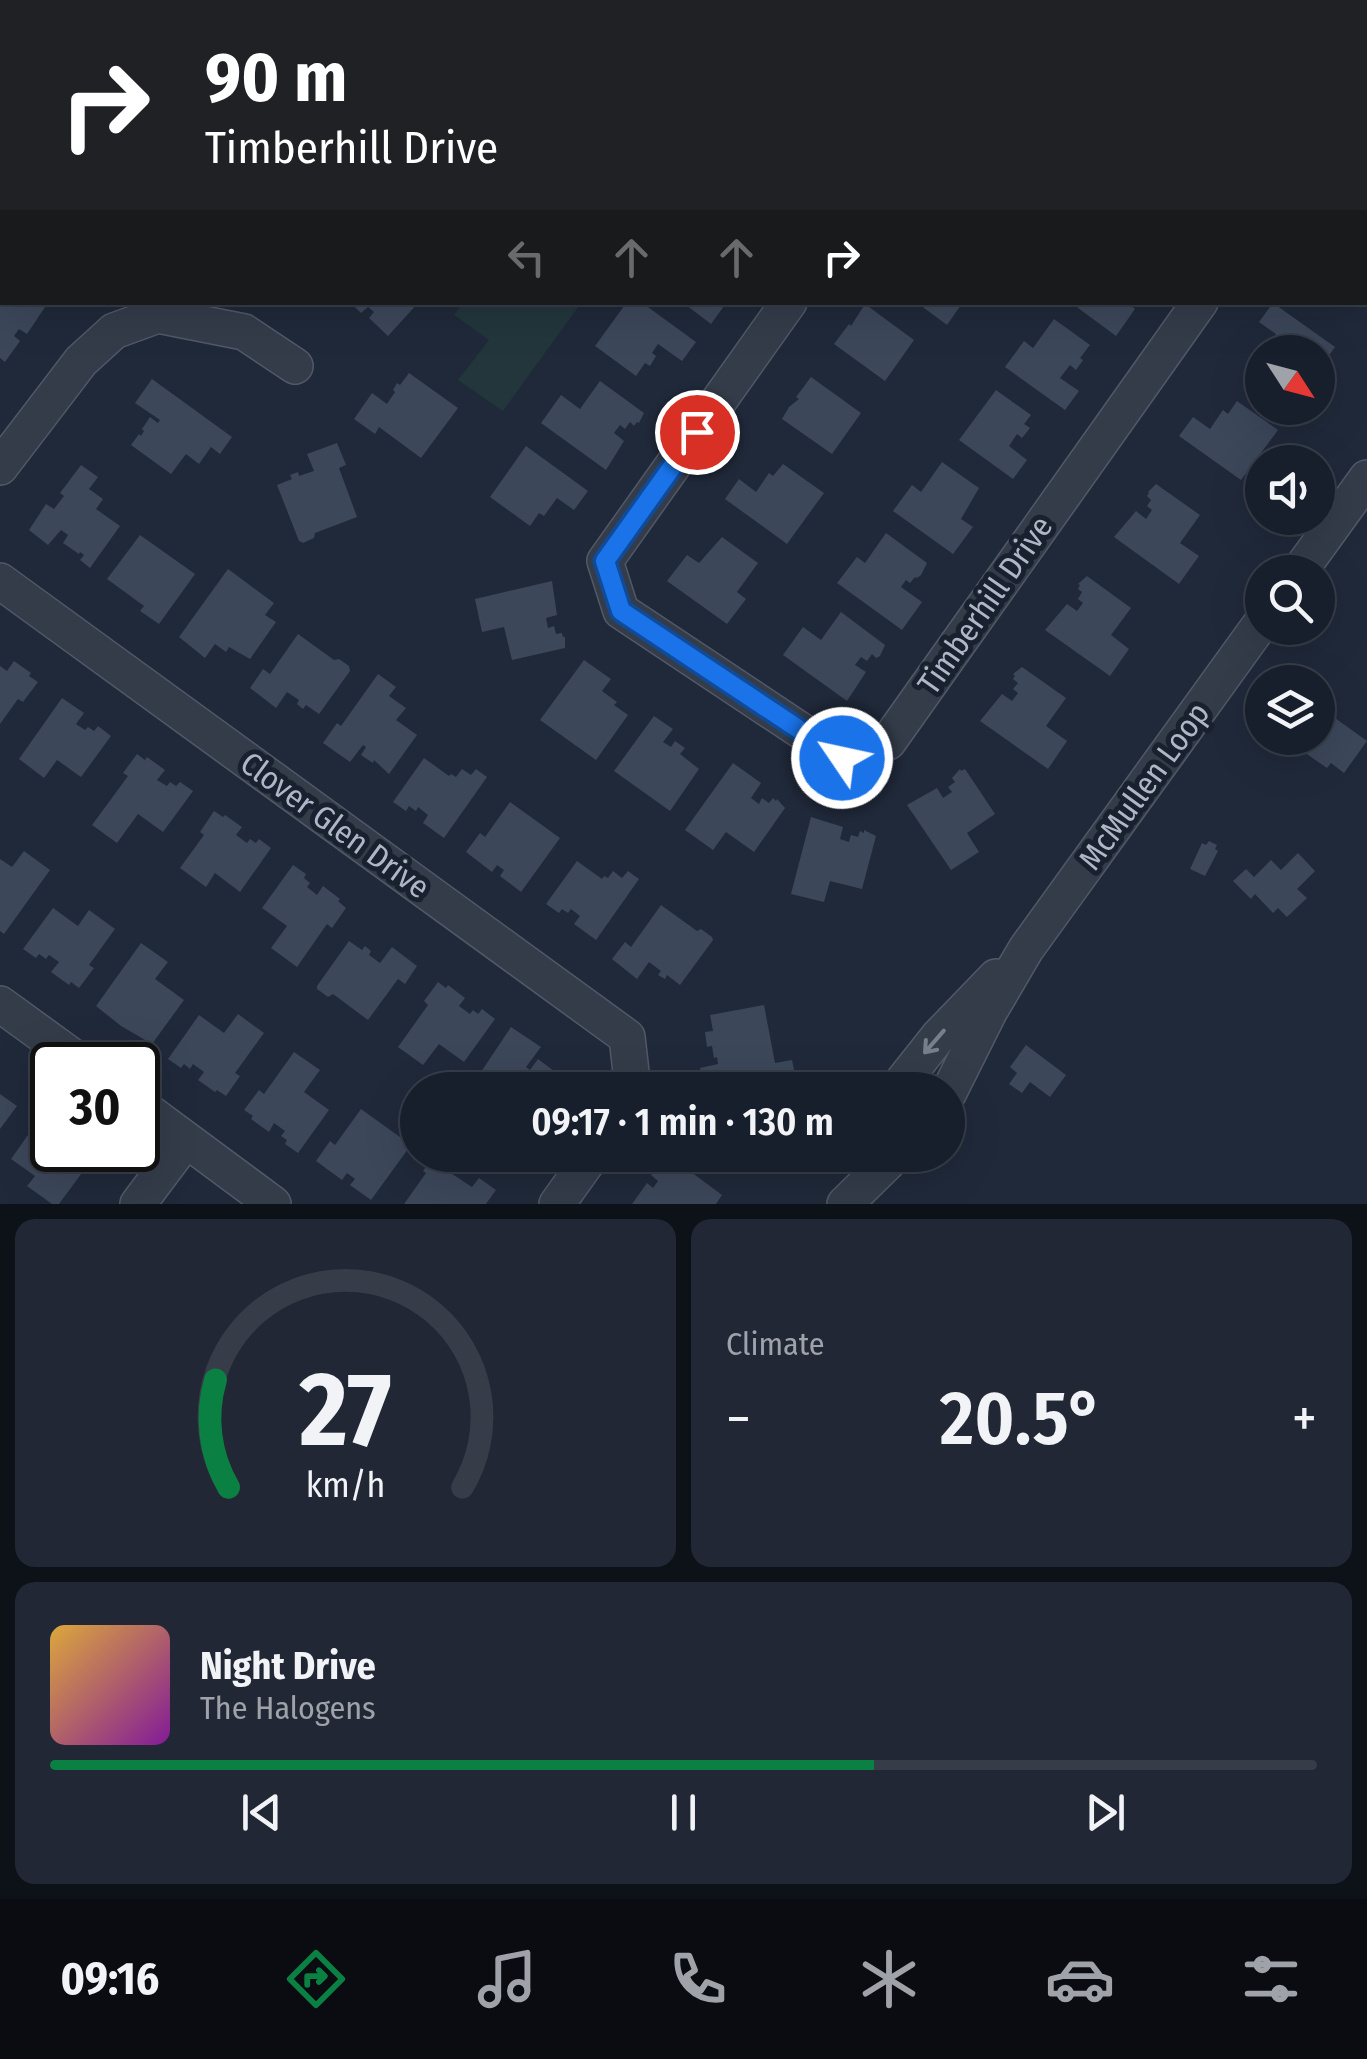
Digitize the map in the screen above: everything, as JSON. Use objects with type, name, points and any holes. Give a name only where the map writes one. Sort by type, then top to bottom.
[{"type":"street","name":"Timberhill Drive","points":[[787,305],[605,561],[621,611],[842,758],[888,742],[1198,305]]},
{"type":"street","points":[[0,467],[82,360],[114,331],[158,315],[244,332],[295,366]]},
{"type":"street","points":[[1311,555],[1367,478]]},
{"type":"street","name":"Clover Glen Drive","points":[[0,580],[627,1038],[632,1072]]},
{"type":"street","name":"McMullen Loop","points":[[959,1072],[1026,949],[1245,645]]},
{"type":"street","name":"McMullen Loop","points":[[908,1072],[938,1036],[1026,949]]},
{"type":"street","points":[[0,1004],[52,1042]]},
{"type":"street","points":[[160,1120],[273,1204]]},
{"type":"street","points":[[138,1204],[186,1140]]},
{"type":"street","points":[[557,1204],[580,1172]]},
{"type":"street","points":[[842,1204],[853,1172]]},
{"type":"street","points":[[842,1204],[877,1172]]},
{"type":"green space","points":[[461,305],[580,305],[503,411],[458,380],[489,340],[454,315]]},
{"type":"building","points":[[0,305],[45,307],[27,334],[19,329],[14,336],[20,341],[5,362],[0,358]]},
{"type":"building","points":[[353,305],[416,305],[388,336],[369,318],[374,312],[368,307],[361,313]]},
{"type":"building","points":[[625,305],[645,305],[696,342],[682,361],[658,344],[650,366],[645,363],[636,376],[595,346]]},
{"type":"building","points":[[686,305],[725,305],[711,324]]},
{"type":"building","points":[[866,305],[914,340],[885,381],[834,344]]},
{"type":"building","points":[[920,305],[961,305],[947,325]]},
{"type":"building","points":[[1074,305],[1130,305],[1135,309],[1116,336]]},
{"type":"building","points":[[1272,305],[1318,335],[1275,335],[1259,322]]},
{"type":"building","points":[[1054,319],[1090,345],[1076,370],[1070,365],[1060,378],[1079,391],[1065,410],[1005,367],[1024,341],[1033,348]]},
{"type":"building","points":[[409,373],[458,408],[421,458],[379,427],[375,434],[354,419],[372,393],[387,404],[397,383],[400,385]]},
{"type":"building","points":[[811,377],[861,413],[832,454],[782,419]]},
{"type":"building","points":[[152,379],[232,437],[220,454],[211,447],[199,464],[186,454],[171,474],[131,445],[141,436],[150,417],[158,423],[160,420],[135,403]]},
{"type":"building","points":[[600,381],[644,413],[639,423],[634,426],[630,422],[625,429],[620,425],[614,433],[624,441],[606,470],[541,423],[561,395],[580,409]]},
{"type":"building","points":[[996,390],[1031,415],[1024,424],[1030,428],[1022,438],[1017,434],[1009,446],[1027,460],[1013,479],[959,440]]},
{"type":"building","points":[[1237,401],[1245,407],[1245,425],[1271,425],[1278,430],[1267,445],[1245,445],[1245,475],[1241,480],[1179,436],[1193,417],[1210,429],[1223,410],[1228,414]]},
{"type":"building","points":[[337,443],[346,465],[339,468],[357,517],[315,533],[314,538],[303,543],[277,485],[292,479],[290,475],[314,471],[307,454]]},
{"type":"building","points":[[526,446],[588,491],[574,510],[557,498],[544,516],[539,513],[530,526],[490,497]]},
{"type":"building","points":[[942,462],[979,488],[961,519],[973,527],[953,554],[893,511],[912,485],[921,492]]},
{"type":"building","points":[[783,464],[824,493],[787,544],[725,499],[739,479],[756,492],[769,473],[773,476]]},
{"type":"building","points":[[81,465],[98,477],[89,489],[103,499],[96,509],[120,526],[90,568],[80,560],[84,555],[63,543],[68,535],[61,530],[48,545],[29,530],[46,504],[54,509],[64,496],[60,493]]},
{"type":"building","points":[[1156,484],[1200,515],[1180,543],[1199,556],[1179,584],[1114,537],[1136,511],[1146,519],[1152,510],[1147,506],[1151,500],[1148,492]]},
{"type":"building","points":[[886,533],[927,563],[921,575],[910,583],[906,580],[901,587],[922,602],[902,630],[837,583],[857,557],[865,563]]},
{"type":"building","points":[[140,535],[195,574],[159,624],[140,611],[144,606],[107,579]]},
{"type":"building","points":[[722,537],[758,563],[737,592],[746,599],[727,624],[667,581],[687,555],[699,563]]},
{"type":"building","points":[[228,569],[274,603],[265,615],[276,622],[250,659],[229,647],[226,652],[215,644],[205,658],[179,637]]},
{"type":"building","points":[[1087,576],[1131,608],[1111,635],[1129,649],[1110,676],[1045,630],[1067,604],[1077,611],[1083,603],[1078,599],[1082,592],[1078,584]]},
{"type":"building","points":[[552,581],[557,615],[546,618],[548,628],[554,626],[556,634],[565,637],[565,648],[512,660],[504,627],[482,632],[475,599]]},
{"type":"building","points":[[841,612],[885,645],[880,656],[872,654],[867,661],[861,657],[855,665],[866,672],[847,701],[783,655],[803,627],[821,640]]},
{"type":"building","points":[[298,634],[349,666],[350,671],[319,714],[306,705],[303,709],[297,704],[299,700],[287,692],[276,708],[250,688],[263,669],[270,674]]},
{"type":"building","points":[[584,660],[611,679],[602,691],[628,715],[596,760],[540,720]]},
{"type":"building","points":[[14,661],[38,682],[23,702],[18,699],[0,724],[0,666],[7,671]]},
{"type":"building","points":[[1022,667],[1066,698],[1046,726],[1067,741],[1048,769],[980,721],[1002,694],[1012,701],[1018,693],[1013,689],[1018,683],[1013,674]]},
{"type":"building","points":[[378,674],[396,687],[389,696],[406,708],[396,720],[417,735],[389,774],[374,760],[373,763],[361,755],[366,747],[363,745],[350,762],[323,743],[337,723],[341,726]]},
{"type":"building","points":[[62,698],[84,713],[76,724],[94,731],[98,726],[111,736],[81,777],[57,760],[44,778],[19,759]]},
{"type":"building","points":[[654,716],[673,729],[663,742],[671,747],[675,741],[685,748],[680,754],[699,769],[670,811],[614,771]]},
{"type":"building","points":[[1335,718],[1367,741],[1344,773],[1331,763],[1327,768],[1308,755],[1335,755]]},
{"type":"building","points":[[137,754],[165,770],[157,780],[167,786],[180,782],[193,791],[163,832],[138,814],[117,843],[92,825],[128,776],[123,773]]},
{"type":"building","points":[[424,758],[449,776],[456,777],[462,769],[471,775],[476,769],[487,777],[444,838],[423,823],[428,815],[418,807],[416,811],[409,806],[406,811],[393,802]]},
{"type":"building","points":[[733,763],[761,783],[751,798],[759,804],[762,798],[769,803],[777,799],[785,808],[754,852],[726,832],[713,850],[685,830]]},
{"type":"building","points":[[965,769],[995,814],[967,833],[979,852],[951,870],[907,805],[937,788],[943,798],[952,792],[948,787],[955,782],[952,778]]},
{"type":"building","points":[[510,802],[560,838],[521,892],[500,876],[504,870],[497,865],[492,872],[466,852],[480,833],[485,837]]},
{"type":"building","points":[[214,811],[242,827],[236,835],[247,843],[259,839],[271,848],[240,892],[215,873],[206,887],[180,868],[204,835],[200,832]]},
{"type":"building","points":[[811,817],[843,827],[840,839],[849,842],[851,835],[858,837],[864,830],[876,836],[862,889],[830,881],[824,902],[791,894]]},
{"type":"building","points":[[1209,841],[1217,845],[1218,851],[1205,876],[1190,869],[1202,843],[1206,845]]},
{"type":"building","points":[[24,851],[50,870],[4,934],[0,931],[0,859],[12,867]]},
{"type":"building","points":[[1298,853],[1315,871],[1297,889],[1307,898],[1287,917],[1278,908],[1273,913],[1255,894],[1251,899],[1233,881],[1246,869],[1254,877],[1271,860],[1281,870]]},
{"type":"building","points":[[577,861],[602,879],[613,871],[622,878],[628,871],[639,879],[596,940],[574,924],[580,916],[571,909],[559,913],[546,904]]},
{"type":"building","points":[[293,865],[306,874],[304,878],[310,883],[307,887],[317,895],[323,886],[346,908],[332,928],[327,924],[297,967],[271,948],[287,926],[262,908]]},
{"type":"building","points":[[661,905],[713,940],[680,985],[667,975],[665,979],[658,975],[661,971],[649,962],[637,979],[612,959],[625,942],[631,947]]},
{"type":"building","points":[[53,908],[78,926],[89,910],[115,929],[89,965],[94,968],[79,988],[51,972],[59,962],[49,955],[46,959],[39,954],[36,958],[23,949]]},
{"type":"building","points":[[349,941],[362,950],[365,946],[380,963],[392,947],[417,966],[405,984],[398,979],[368,1020],[333,994],[328,997],[317,989]]},
{"type":"building","points":[[141,943],[168,962],[155,979],[184,1000],[153,1042],[121,1026],[96,1006]]},
{"type":"building","points":[[438,982],[465,998],[459,1006],[470,1014],[473,1010],[478,1014],[482,1009],[495,1019],[464,1062],[439,1044],[423,1065],[398,1047],[428,1005],[424,1001]]},
{"type":"building","points":[[764,1005],[775,1063],[792,1060],[795,1072],[701,1072],[700,1068],[718,1064],[712,1046],[707,1047],[705,1032],[713,1031],[710,1015]]},
{"type":"building","points":[[238,1014],[264,1033],[235,1073],[240,1076],[226,1096],[198,1080],[204,1072],[193,1064],[190,1069],[184,1064],[181,1068],[168,1059],[199,1015],[224,1033]]},
{"type":"building","points":[[511,1027],[541,1047],[526,1067],[530,1070],[538,1059],[555,1072],[481,1072]]},
{"type":"building","points":[[1026,1045],[1066,1075],[1050,1097],[1030,1082],[1022,1093],[1009,1084],[1017,1073],[1010,1067]]},
{"type":"building","points":[[294,1052],[320,1070],[304,1092],[329,1110],[298,1153],[285,1144],[287,1140],[281,1136],[285,1131],[274,1123],[269,1132],[244,1110],[259,1090],[264,1094]]},
{"type":"building","points":[[0,1094],[17,1106],[0,1129]]},
{"type":"building","points":[[361,1109],[400,1137],[400,1160],[371,1200],[350,1185],[355,1179],[347,1173],[342,1180],[316,1161],[330,1141],[335,1145]]},
{"type":"building","points":[[30,1132],[30,1172],[83,1172],[59,1204],[52,1204],[27,1186],[35,1176],[11,1159]]},
{"type":"building","points":[[449,1172],[472,1187],[479,1178],[496,1190],[486,1204],[404,1204],[426,1173]]},
{"type":"building","points":[[691,1172],[722,1195],[716,1204],[632,1204],[647,1183],[653,1188],[658,1181],[651,1175]]},
{"type":"route","points":[[697,432],[605,561],[621,611],[842,758]]}]
